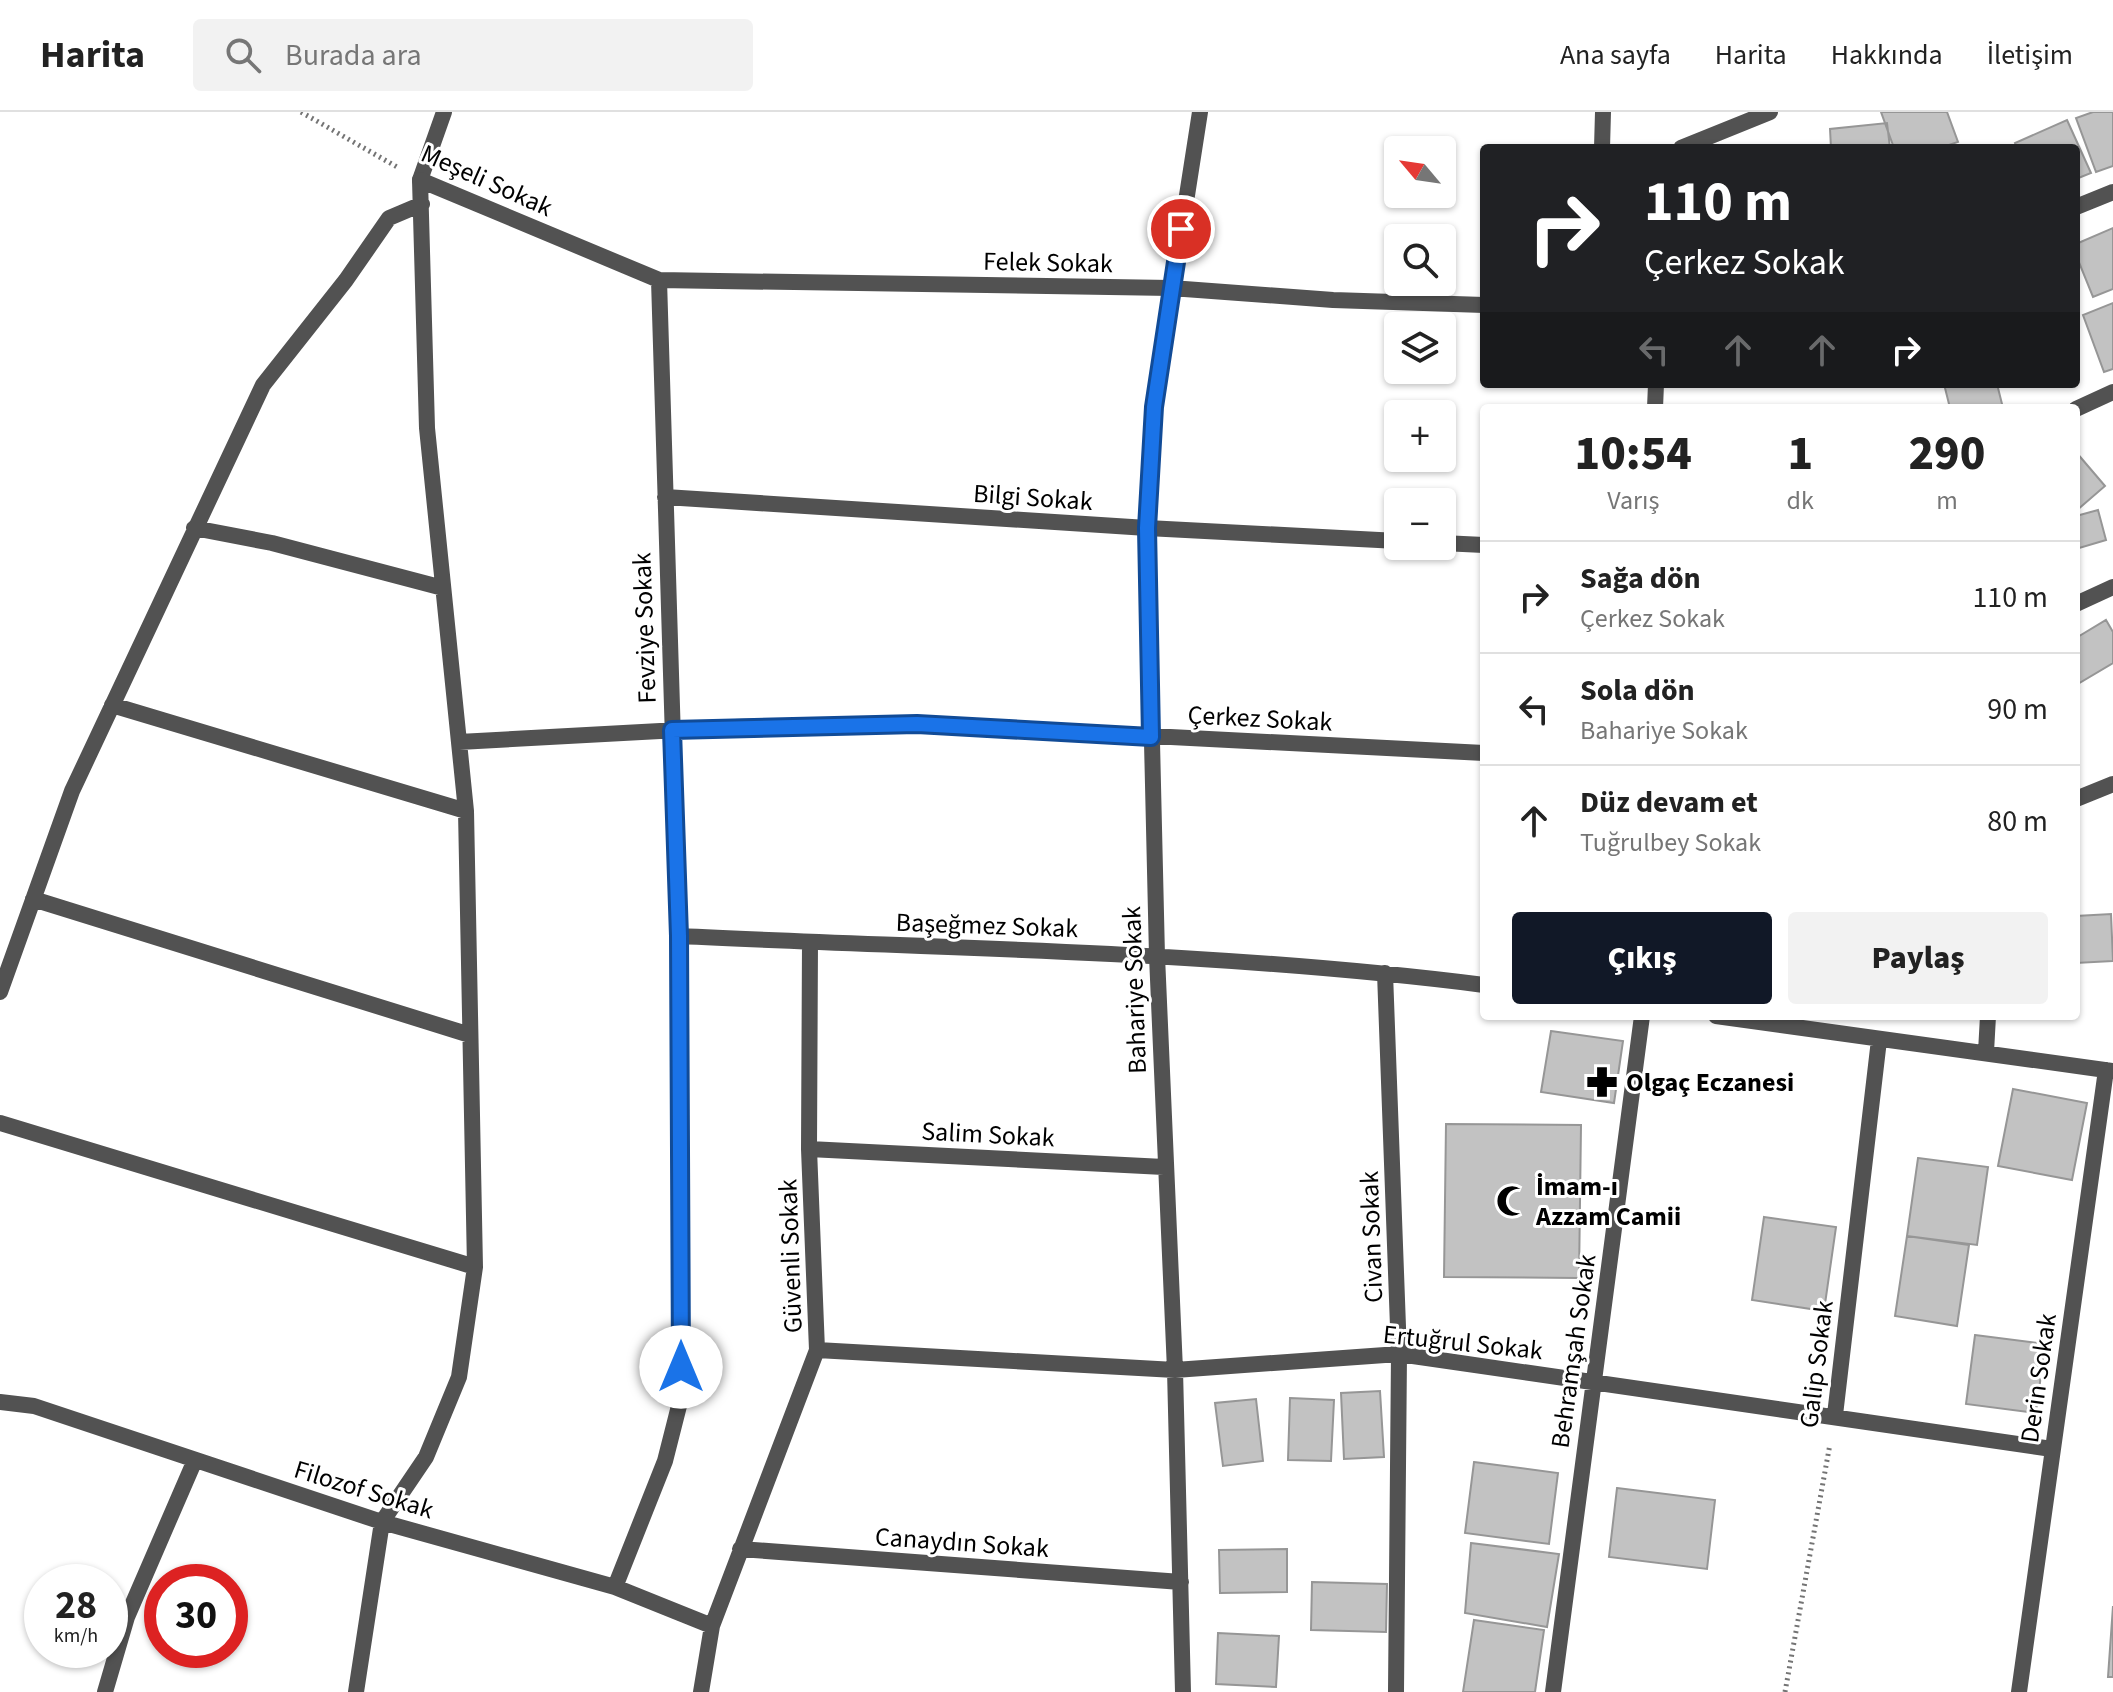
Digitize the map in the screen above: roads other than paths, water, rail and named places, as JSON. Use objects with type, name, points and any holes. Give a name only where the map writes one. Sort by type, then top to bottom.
[{"type":"street","points":[[356,1692],[382,1522],[426,1457],[459,1377],[475,1267],[466,811],[427,428],[420,180],[444,112]]},
{"type":"street","name":"Bahariye Sokak","points":[[1183,1692],[1175,1370],[1157,956],[1147,528],[1154,407],[1200,112]]},
{"type":"street","points":[[1602,144],[1603,112]]},
{"type":"street","points":[[1691,144],[1770,112]]},
{"type":"street","name":"Meşeli Sokak","points":[[420,180],[659,280]]},
{"type":"street","points":[[2080,205],[2113,192]]},
{"type":"street","points":[[0,992],[72,791],[263,385],[346,280],[389,218],[422,204]]},
{"type":"street","name":"Felek Sokak","points":[[659,280],[1171,288],[1333,300],[1480,305]]},
{"type":"street","name":"Fevziye Sokak","points":[[615,1587],[665,1461],[681,1398],[679,936],[659,280]]},
{"type":"street","points":[[2080,407],[2113,392]]},
{"type":"street","name":"Bilgi Sokak","points":[[665,497],[1384,540]]},
{"type":"street","points":[[194,528],[272,543],[443,588]]},
{"type":"street","points":[[1456,544],[1480,545]]},
{"type":"street","points":[[2080,602],[2113,587]]},
{"type":"street","points":[[112,705],[466,811]]},
{"type":"street","name":"Çerkez Sokak","points":[[459,742],[672,730],[917,724],[1480,753]]},
{"type":"street","points":[[2080,797],[2113,784]]},
{"type":"street","points":[[33,899],[470,1035]]},
{"type":"street","name":"Başeğmez Sokak","points":[[679,936],[1157,956],[1385,973],[1480,985]]},
{"type":"street","name":"Güvenli Sokak","points":[[701,1692],[712,1626],[817,1350],[809,1149],[810,942]]},
{"type":"street","name":"Civan Sokak","points":[[1385,973],[1399,1354],[1396,1692]]},
{"type":"street","name":"Behramşah Sokak","points":[[1553,1692],[1641,1020]]},
{"type":"street","points":[[1743,1020],[2110,1070]]},
{"type":"street","points":[[1986,1052],[1988,1020]]},
{"type":"street","name":"Galip Sokak","points":[[1835,1415],[1879,1040]]},
{"type":"street","name":"Derin Sokak","points":[[2019,1692],[2052,1449],[2110,1070]]},
{"type":"street","points":[[0,1123],[475,1267]]},
{"type":"street","name":"Salim Sokak","points":[[809,1149],[1164,1167]]},
{"type":"street","name":"Ertuğrul Sokak","points":[[817,1350],[1175,1370],[1399,1354],[1835,1415],[2052,1449]]},
{"type":"street","name":"Filozof Sokak","points":[[0,1402],[34,1406],[382,1522],[615,1587],[712,1626]]},
{"type":"street","points":[[105,1692],[127,1617],[195,1460]]},
{"type":"street","name":"Canaydın Sokak","points":[[740,1549],[1181,1582]]},
{"type":"place","name":"Olgaç Eczanesi","points":[[1602,1082]]},
{"type":"place","name":"İmam-ı Azzam Camii","points":[[1512,1201]]}]
